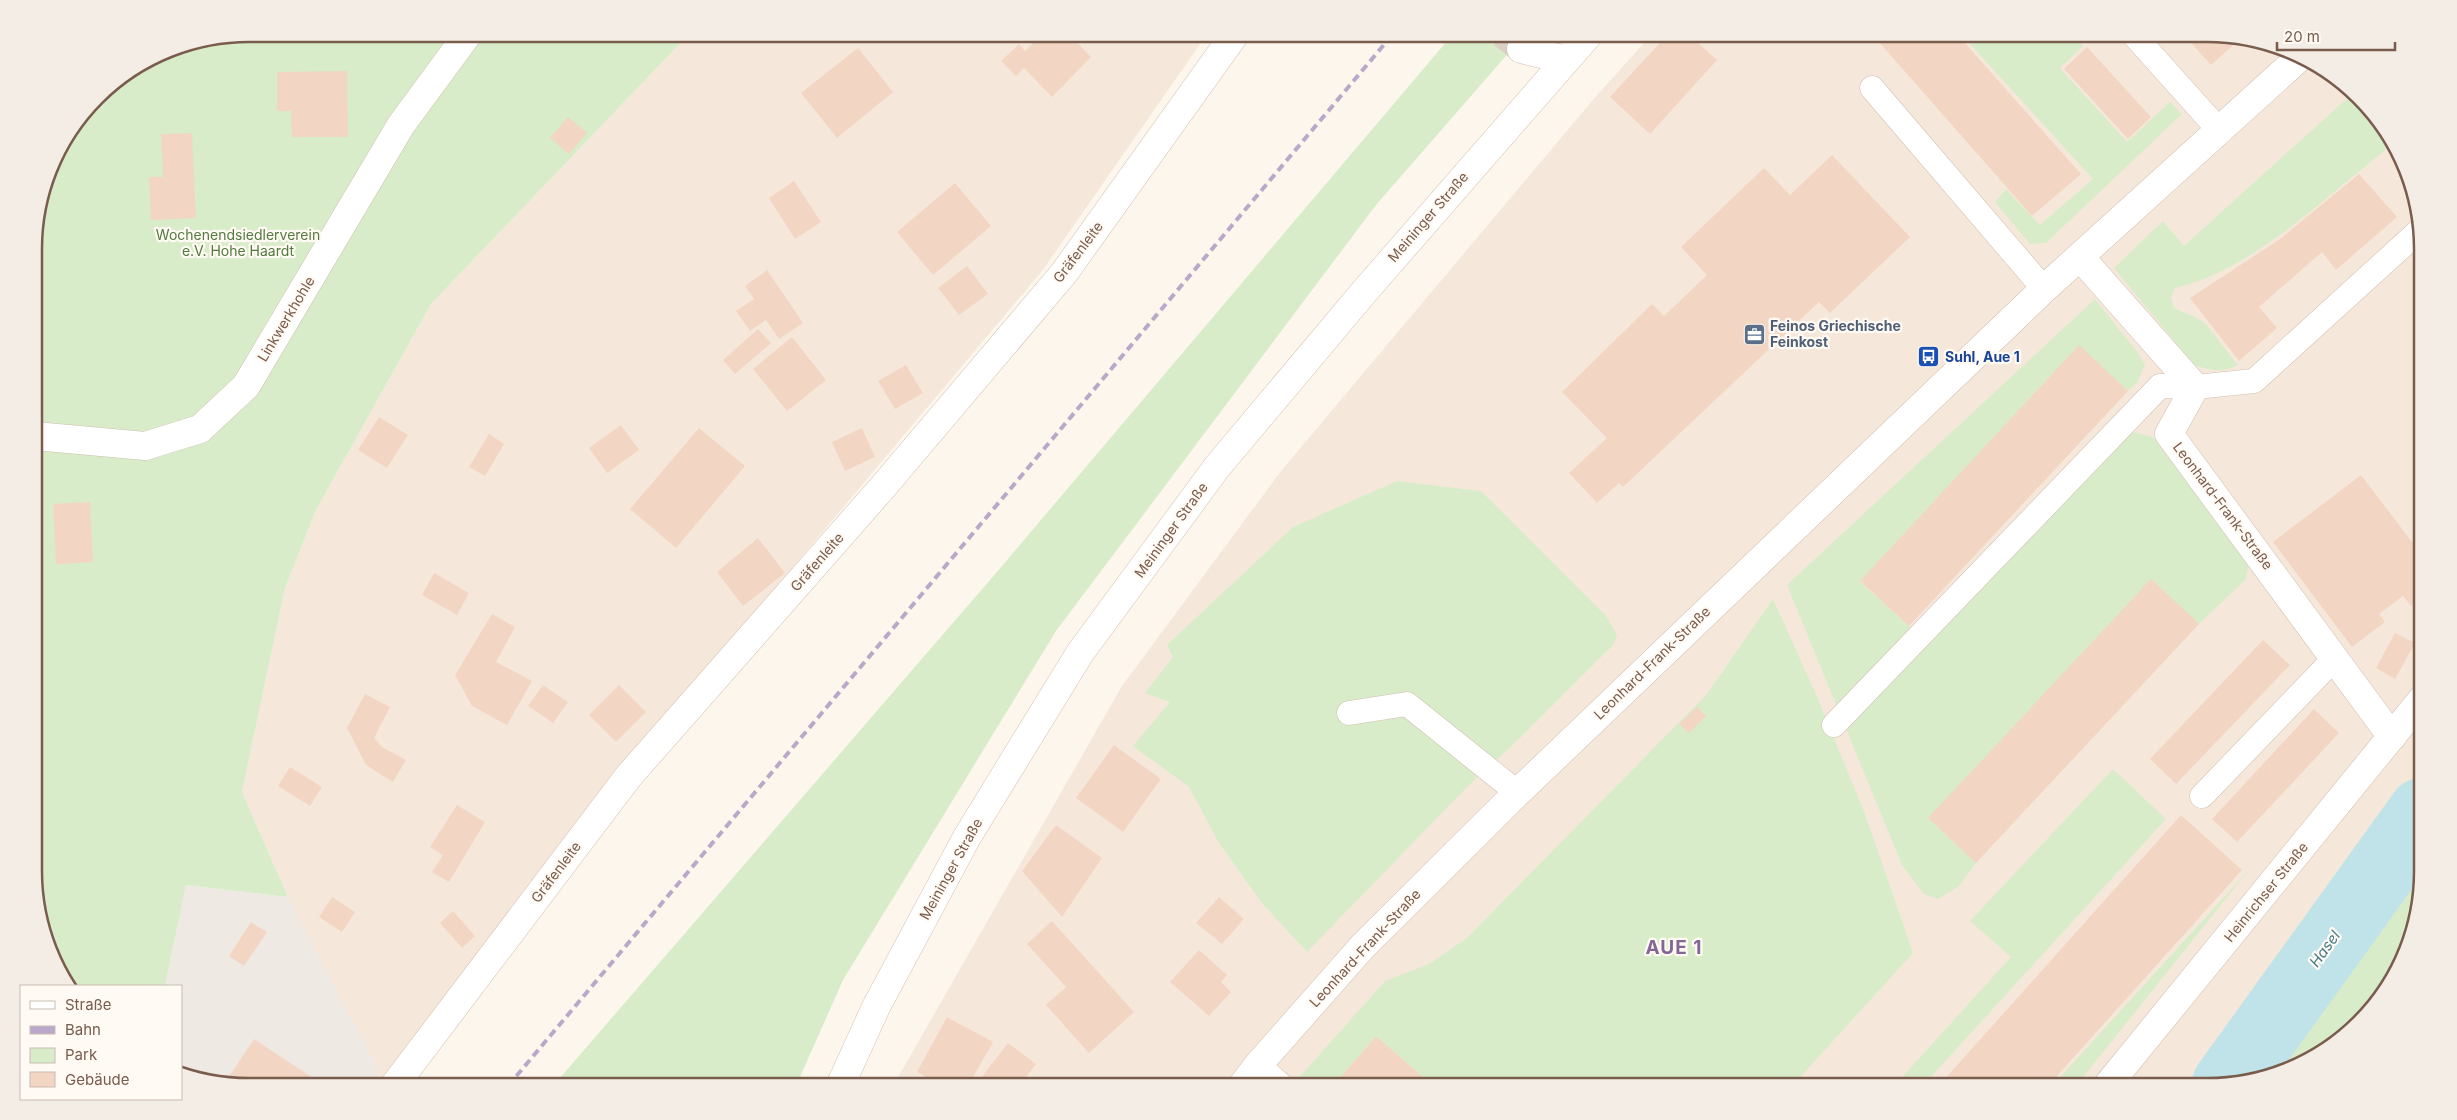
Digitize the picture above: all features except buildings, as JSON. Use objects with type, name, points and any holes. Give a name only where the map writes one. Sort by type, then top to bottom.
[{"type":"street","name":"Linkwerkhohle","points":[[42,437],[145,446],[200,429],[246,386],[400,125],[462,42]]},
{"type":"street","name":"Gräfenleite","points":[[400,1078],[628,777],[887,482],[1064,273],[1229,42]]},
{"type":"street","name":"Meininger Straße","points":[[844,1078],[876,1006],[968,837],[1080,653],[1217,467],[1364,292],[1582,42]]},
{"type":"street","points":[[1521,49],[1566,60]]},
{"type":"street","name":"Leonhard-Frank-Straße","points":[[1250,1076],[1363,946],[1518,792],[2044,290],[2295,62]]},
{"type":"street","points":[[2080,257],[2195,387]]},
{"type":"street","name":"Leonhard-Frank-Straße","points":[[2195,387],[2169,434],[2392,737]]},
{"type":"street","name":"Heinrichser Straße","points":[[2114,1078],[2414,709]]},
{"type":"lane","points":[[2140,42],[2218,130]]},
{"type":"lane","points":[[1872,88],[2044,290]]},
{"type":"lane","points":[[1834,725],[2160,386],[2195,387],[2254,381],[2414,236]]},
{"type":"lane","points":[[2202,796],[2334,659]]},
{"type":"lane","points":[[1349,713],[1407,704],[1518,792]]},
{"type":"shaded area","points":[[681,42],[1201,42],[1042,271],[740,630],[382,1078],[288,897],[242,792],[285,588],[316,510],[431,304]]},
{"type":"shaded area","points":[[1645,42],[2208,42],[2248,46],[2287,58],[2311,70],[2334,85],[2372,123],[2387,146],[2404,183],[2411,209],[2414,236],[2414,884],[2411,911],[2404,937],[2380,986],[2354,1017],[2334,1035],[2311,1050],[2274,1067],[2248,1074],[2208,1078],[898,1078],[1122,686],[1281,471],[1592,101]]},
{"type":"shaded area","points":[[186,885],[288,897],[382,1078],[250,1078],[209,1074],[182,1067],[182,985],[165,985]]},
{"type":"green space","name":"Wochenendsiedlerverein e.V. Hohe Haardt","points":[[250,42],[681,42],[431,304],[316,510],[285,588],[242,792],[288,897],[186,885],[165,985],[76,985],[53,937],[46,911],[42,870],[42,250],[46,209],[53,183],[77,134],[103,103],[134,77],[183,53],[222,44]]},
{"type":"green space","points":[[1446,42],[1518,42],[1376,205],[1056,631],[843,980],[800,1078],[560,1078],[996,573]]},
{"type":"green space","points":[[1968,42],[2079,42],[2083,46],[2060,68],[2127,142],[2170,102],[2182,114],[2046,243],[2030,244],[1995,202],[2006,189],[2040,225],[2093,179]]},
{"type":"green space","points":[[2348,98],[2372,123],[2387,147],[2311,211],[2259,250],[2204,279],[2175,288],[2171,297],[2174,308],[2205,323],[2238,365],[2216,370],[2194,365],[2114,268],[2163,221],[2184,246]]},
{"type":"green space","points":[[2095,299],[2138,353],[2145,365],[2137,383],[2128,391],[2078,346],[1860,582],[1929,644],[2132,432],[2153,437],[2249,561],[2246,579],[2199,624],[1928,818],[1976,863],[1959,886],[1938,899],[1924,894],[1902,865],[1787,585]]},
{"type":"green space","points":[[1397,481],[1481,491],[1606,616],[1617,635],[1613,645],[1518,740],[1470,784],[1307,952],[1261,902],[1219,843],[1189,787],[1133,746],[1170,702],[1145,693],[1173,657],[1167,645],[1293,527]]},
{"type":"green space","points":[[1773,599],[1818,699],[1865,814],[1913,953],[1799,1078],[1424,1078],[1376,1036],[1340,1078],[1299,1078],[1385,981],[1429,964],[1467,938],[1707,694]]},
{"type":"green space","points":[[2113,769],[2166,819],[1930,1078],[1901,1078],[2011,957],[1970,921]]},
{"type":"green space","points":[[2414,826],[2414,884],[2411,911],[2399,950],[2380,986],[2354,1017],[2323,1043],[2274,1067],[2233,1076]]},
{"type":"green space","points":[[2248,871],[2082,1078],[2059,1078]]},
{"type":"waterway","name":"Hasel","points":[[2233,1076],[2414,825]]},
{"type":"tunnel","points":[[1513,42],[1521,49]]},
{"type":"railway","points":[[515,1078],[1386,42]]},
{"type":"place","name":"Feinos Griechische Feinkost","points":[[1754,334]]},
{"type":"place","name":"Suhl, Aue 1","points":[[1929,357]]},
{"type":"district","name":"AUE 1","points":[[1674,947]]}]
